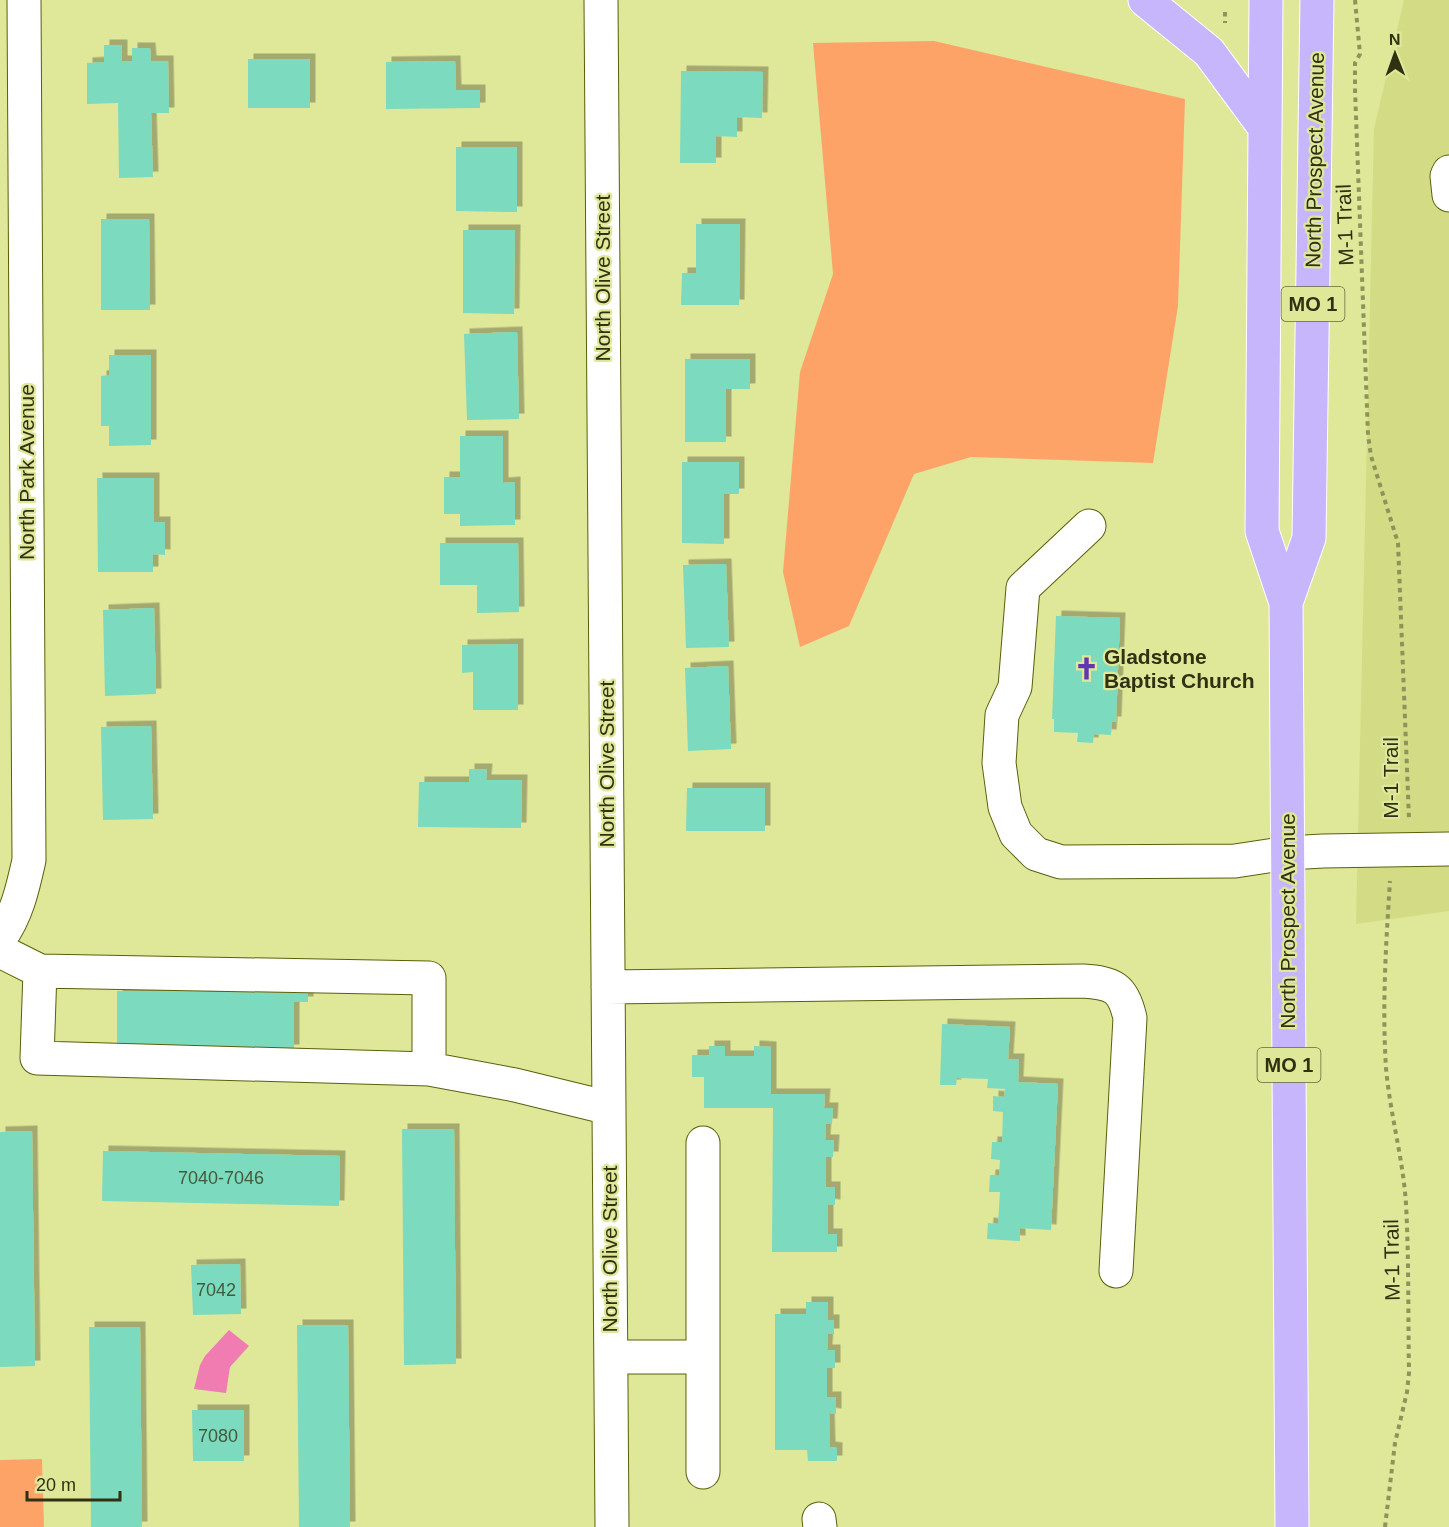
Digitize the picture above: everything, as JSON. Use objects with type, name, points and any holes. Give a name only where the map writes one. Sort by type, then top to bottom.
[{"type":"main road","points":[[1145,0],[1209,52],[1266,128]]},
{"type":"main road","name":"North Prospect Avenue","points":[[1266,0],[1262,531],[1286,603],[1292,1527]]},
{"type":"main road","name":"North Prospect Avenue","points":[[1286,603],[1310,538],[1317,0]]},
{"type":"street","name":"North Park Avenue","points":[[0,938],[13,917],[12,885],[29,860],[24,0]]},
{"type":"street","name":"North Olive Street","points":[[601,0],[612,1527]]},
{"type":"street","points":[[1449,172],[1447,176],[1449,195]]},
{"type":"street","points":[[1089,526],[1023,588],[1015,687],[1002,715],[999,763],[1005,807],[1016,834],[1036,854],[1061,862],[1235,861],[1288,853],[1449,849]]},
{"type":"street","points":[[0,951],[40,971],[429,978],[429,1069]]},
{"type":"street","points":[[40,971],[37,1058],[429,1069],[515,1085],[609,1108]]},
{"type":"street","points":[[608,987],[1083,981],[1101,982],[1115,988],[1122,994],[1130,1018],[1116,1271]]},
{"type":"street","points":[[703,1143],[703,1472]]},
{"type":"street","points":[[611,1357],[703,1357]]},
{"type":"path","name":"M-1 Trail","points":[[1356,0],[1360,54],[1355,63],[1357,155],[1368,435],[1371,456],[1395,530],[1399,560],[1410,819],[1391,876],[1386,938],[1385,1022],[1389,1098],[1406,1203],[1409,1373],[1395,1443],[1385,1527]]},
{"type":"shaded area","points":[[1404,0],[1449,0],[1449,911],[1356,924],[1374,129]]},
{"type":"shaded area","points":[[934,41],[1185,99],[1178,306],[1153,463],[971,457],[914,474],[849,626],[800,647],[783,572],[800,372],[833,274],[813,43]]},
{"type":"shaded area","points":[[229,1330],[249,1346],[230,1367],[226,1393],[194,1389],[200,1365],[205,1356]]},
{"type":"shaded area","points":[[42,1459],[44,1527],[0,1527],[0,1460]]},
{"type":"building","points":[[104,45],[122,45],[122,61],[132,61],[132,48],[150,48],[151,61],[168,61],[169,113],[151,113],[153,177],[119,178],[118,103],[87,104],[87,63],[104,62]]},
{"type":"building","points":[[248,59],[310,59],[310,108],[248,108]]},
{"type":"building","points":[[455,61],[456,90],[480,90],[480,108],[386,109],[386,62]]},
{"type":"building","points":[[681,71],[763,72],[762,118],[737,117],[737,137],[716,136],[716,163],[680,163]]},
{"type":"building","points":[[456,147],[517,147],[517,212],[456,211]]},
{"type":"building","points":[[101,219],[149,219],[150,310],[101,310]]},
{"type":"building","points":[[696,224],[740,224],[739,305],[681,305],[682,273],[696,273]]},
{"type":"building","points":[[463,230],[515,230],[514,314],[463,313]]},
{"type":"building","points":[[517,332],[519,419],[467,420],[464,334]]},
{"type":"building","points":[[109,355],[151,355],[151,445],[109,446],[109,426],[101,426],[101,376],[109,375]]},
{"type":"building","points":[[685,359],[750,359],[750,389],[726,389],[726,442],[685,442]]},
{"type":"building","points":[[460,436],[503,436],[503,483],[515,482],[515,525],[460,526],[460,514],[444,514],[444,477],[460,477]]},
{"type":"building","points":[[682,462],[739,462],[739,494],[724,494],[724,544],[682,543]]},
{"type":"building","points":[[97,478],[154,478],[154,522],[165,522],[165,555],[153,554],[153,572],[98,572]]},
{"type":"building","points":[[440,543],[518,543],[519,612],[477,613],[477,585],[440,585]]},
{"type":"building","points":[[726,564],[729,647],[686,648],[683,565]]},
{"type":"building","points":[[154,608],[156,694],[105,696],[103,610]]},
{"type":"building","name":"Gladstone Baptist Church","points":[[1056,616],[1120,618],[1116,722],[1112,722],[1111,735],[1094,734],[1093,743],[1077,742],[1078,733],[1054,732],[1054,719],[1052,719]]},
{"type":"building","points":[[518,644],[518,710],[473,710],[473,672],[462,673],[462,645]]},
{"type":"building","points":[[728,666],[731,749],[688,751],[685,668]]},
{"type":"building","points":[[151,726],[153,819],[103,820],[101,727]]},
{"type":"building","points":[[469,769],[487,769],[486,780],[522,780],[521,828],[418,827],[419,782],[469,782]]},
{"type":"building","points":[[687,788],[765,788],[765,831],[686,831]]},
{"type":"building","points":[[117,991],[308,993],[308,1002],[294,1002],[294,1050],[117,1049]]},
{"type":"building","points":[[942,1024],[1010,1027],[1008,1059],[1019,1059],[1018,1082],[1058,1084],[1051,1230],[1020,1228],[1020,1241],[987,1239],[988,1223],[998,1224],[1000,1192],[989,1192],[990,1175],[999,1175],[1000,1160],[991,1159],[992,1142],[1002,1142],[1003,1112],[993,1111],[993,1096],[1004,1097],[1005,1089],[987,1088],[988,1079],[957,1078],[956,1085],[940,1085]]},
{"type":"building","points":[[709,1046],[725,1046],[725,1056],[754,1056],[754,1046],[771,1047],[771,1094],[825,1094],[824,1108],[833,1108],[832,1124],[826,1124],[825,1140],[834,1140],[833,1157],[826,1157],[826,1187],[835,1187],[835,1205],[828,1204],[828,1234],[837,1234],[837,1252],[772,1252],[773,1108],[704,1108],[704,1077],[692,1077],[692,1055],[709,1055]]},
{"type":"building","points":[[402,1129],[454,1129],[456,1364],[404,1365]]},
{"type":"building","points":[[32,1131],[35,1366],[0,1367],[0,1132]]},
{"type":"building","points":[[103,1151],[340,1156],[339,1206],[102,1201]]},
{"type":"building","points":[[240,1264],[241,1314],[193,1315],[191,1265]]},
{"type":"building","points":[[806,1302],[828,1302],[828,1320],[834,1320],[834,1334],[828,1334],[827,1350],[835,1350],[835,1368],[827,1368],[827,1397],[836,1397],[836,1414],[829,1413],[830,1447],[837,1448],[837,1461],[808,1461],[807,1450],[775,1450],[775,1314],[806,1314]]},
{"type":"building","points":[[297,1325],[348,1325],[350,1527],[299,1527]]},
{"type":"building","points":[[89,1327],[140,1327],[142,1527],[91,1527]]},
{"type":"building","points":[[192,1410],[244,1410],[244,1461],[193,1461]]},
{"type":"place","name":"Gladstone Baptist Church","points":[[1086,669]]}]
